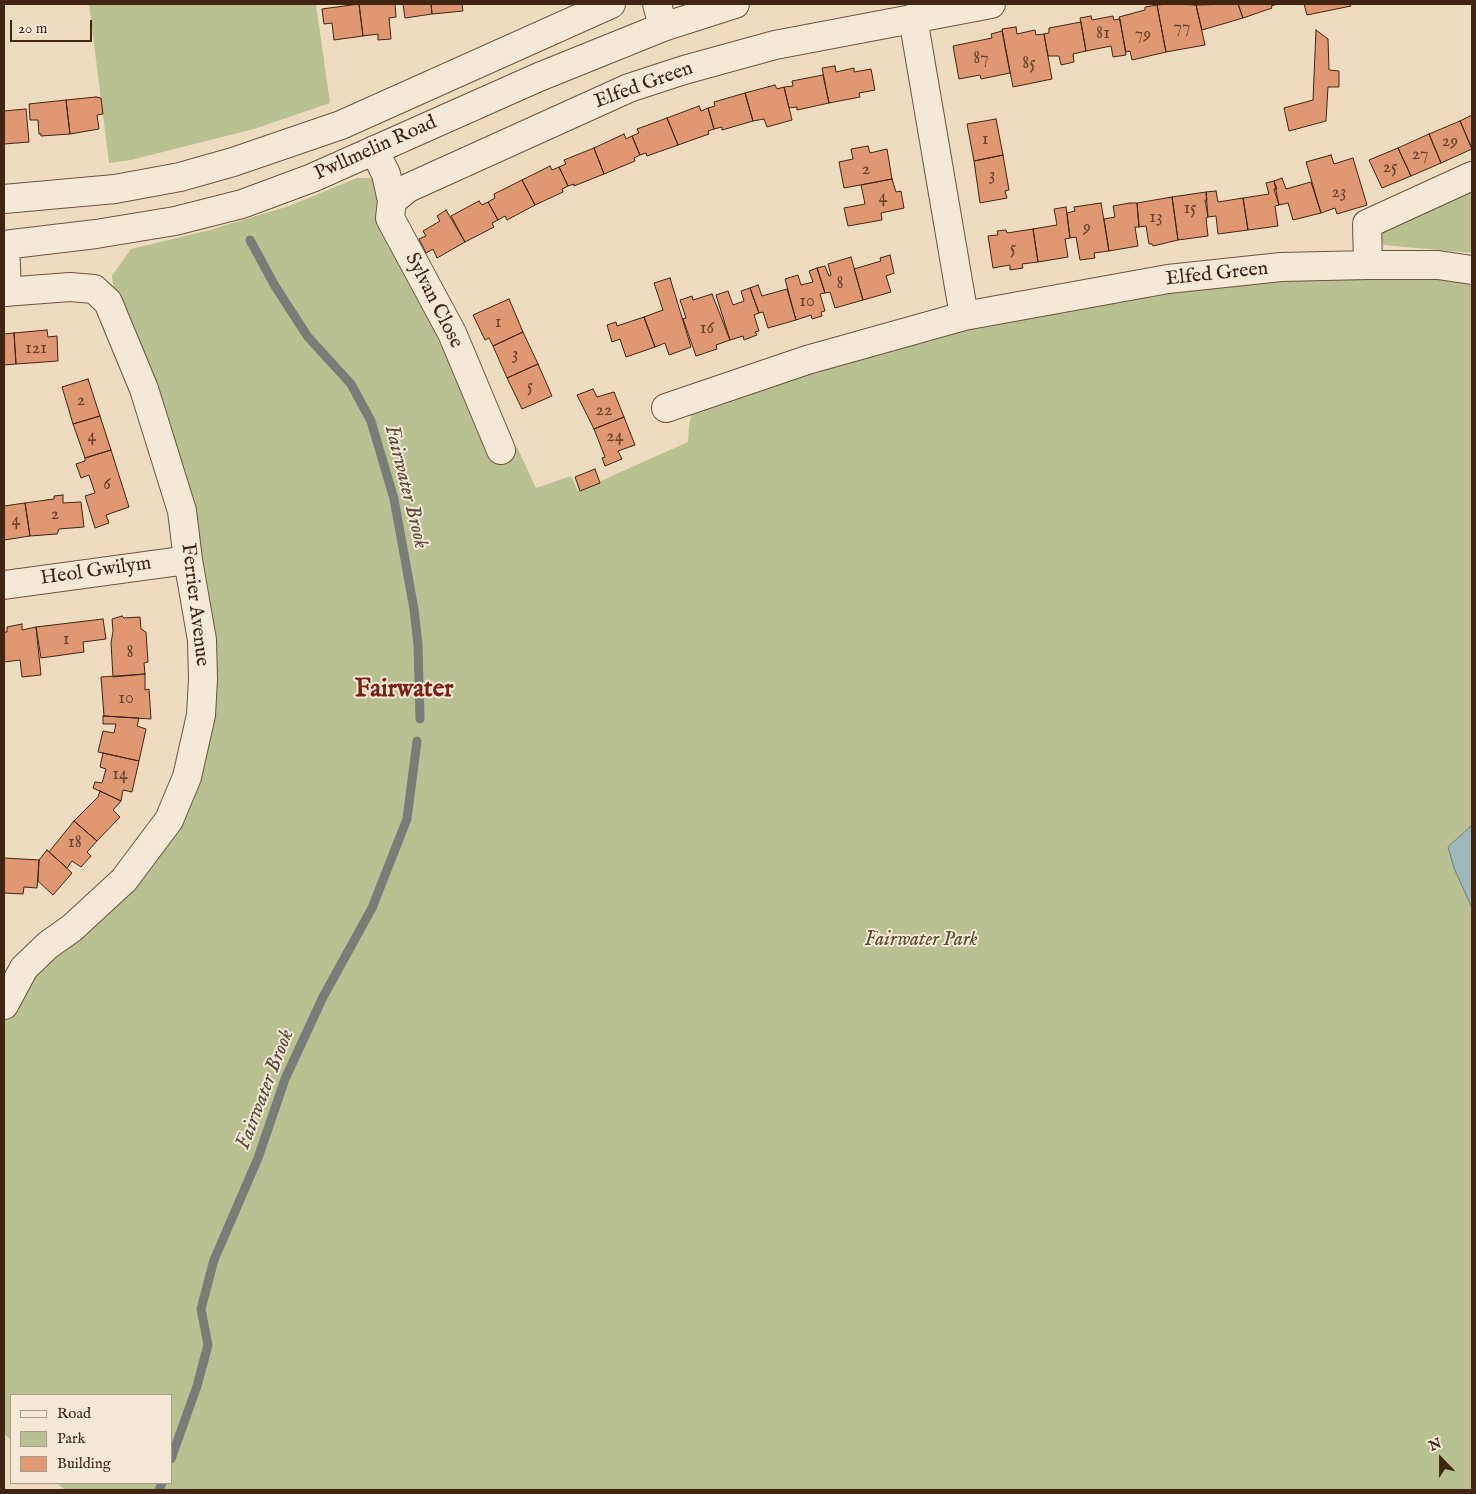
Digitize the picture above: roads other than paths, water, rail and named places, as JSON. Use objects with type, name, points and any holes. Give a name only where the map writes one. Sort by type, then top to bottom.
[{"type":"street","name":"Pwllmelin Road","points":[[4,199],[115,189],[180,177],[242,160],[342,125],[611,4]]},
{"type":"street","name":"Pwllmelin Road","points":[[4,245],[106,233],[175,221],[242,204],[312,178],[539,77],[660,16],[735,4]]},
{"type":"street","name":"Elfed Green","points":[[392,201],[408,188],[629,88],[684,70],[775,45],[991,4]]},
{"type":"street","points":[[912,18],[964,316]]},
{"type":"street","name":"Sylvan Close","points":[[374,150],[386,174],[392,201],[390,218],[452,333],[501,450]]},
{"type":"street","points":[[1368,265],[1367,224],[1472,176]]},
{"type":"street","name":"Ferrier Avenue","points":[[4,245],[5,292],[70,287],[94,289],[108,302],[144,389],[170,466],[182,511],[188,560],[202,640],[203,679],[201,715],[188,777],[169,820],[124,880],[72,928],[48,945],[24,968],[4,1004]]},
{"type":"street","name":"Elfed Green","points":[[666,408],[807,360],[964,316],[1168,279],[1280,267],[1438,266],[1472,270]]},
{"type":"street","name":"Heol Gwilym","points":[[4,585],[188,560]]},
{"type":"water","points":[[1472,825],[1472,908],[1454,868],[1448,847]]},
{"type":"waterway","name":"Fairwater Brook","points":[[250,240],[275,286],[308,337],[351,384],[371,421],[394,499],[414,609],[418,645],[420,719]]},
{"type":"waterway","name":"Fairwater Brook","points":[[172,1456],[197,1386],[208,1345],[201,1309],[214,1260],[258,1158],[285,1079],[323,997],[372,908],[407,819],[417,741]]},
{"type":"waterway","name":"Fairwater Brook","points":[[159,1490],[162,1484]]},
{"type":"district","name":"Fairwater","points":[[404,691]]},
{"type":"park label","name":"Fairwater Park","points":[[921,941]]}]
